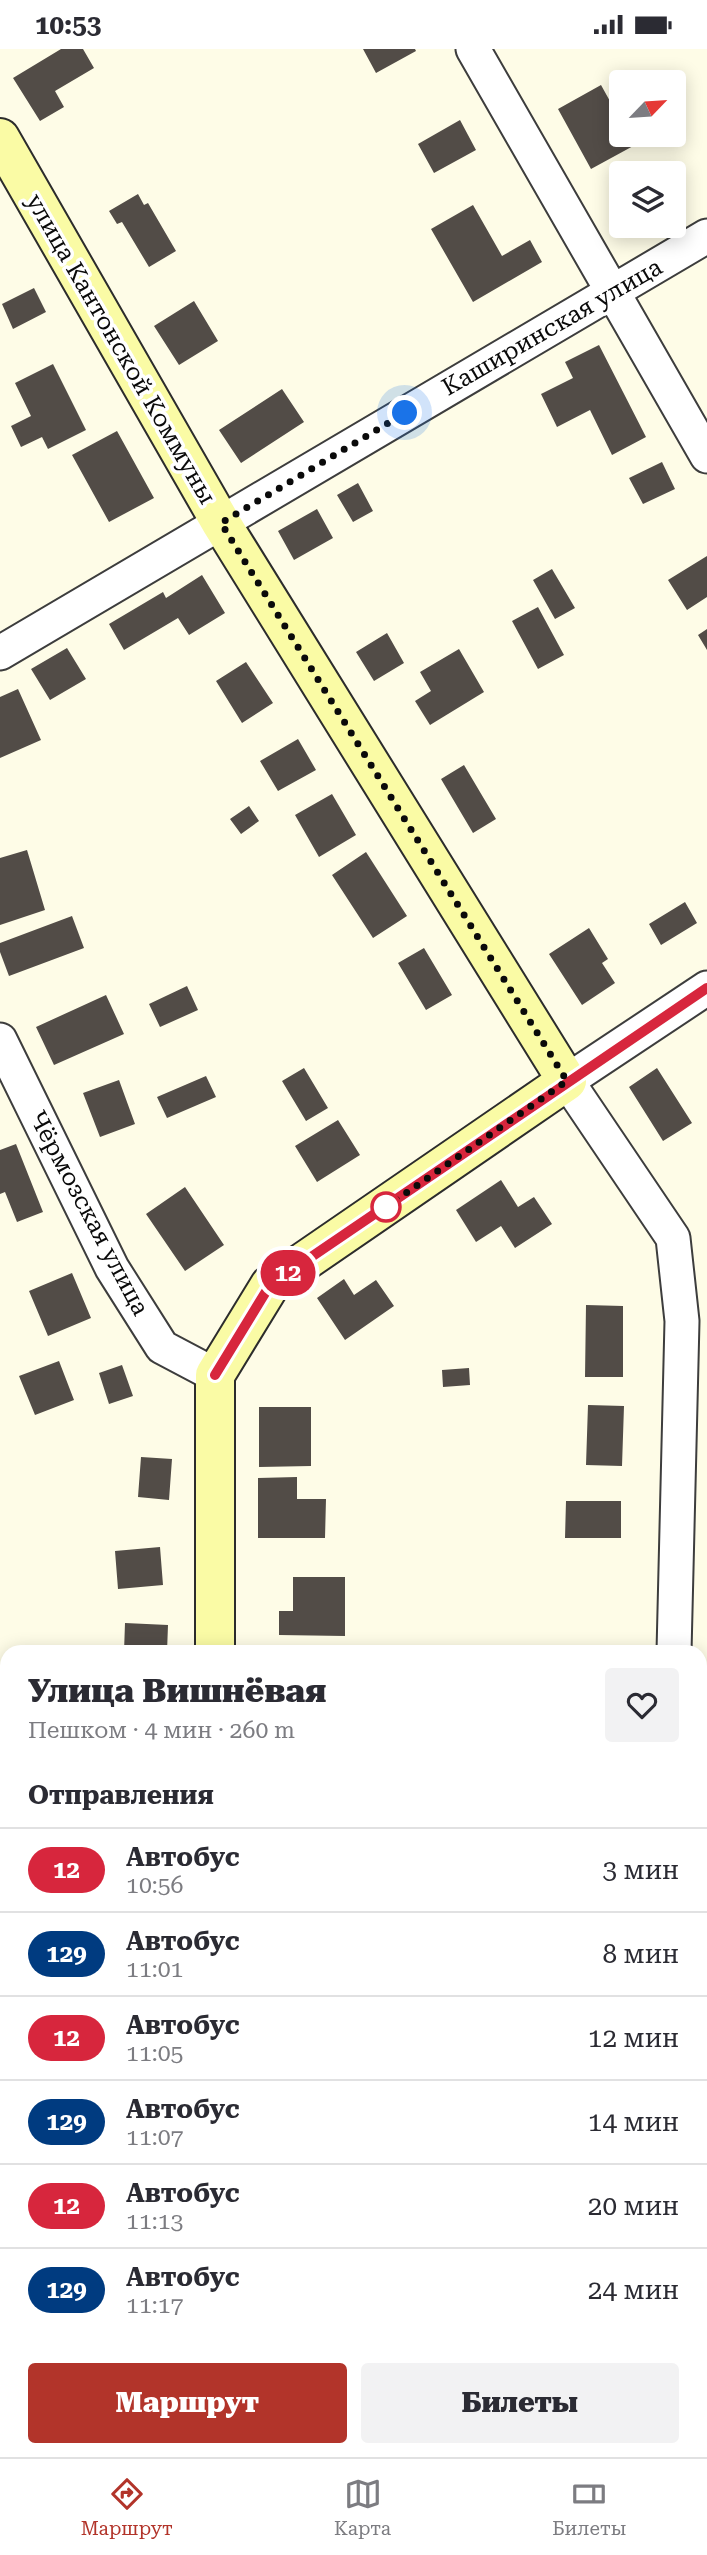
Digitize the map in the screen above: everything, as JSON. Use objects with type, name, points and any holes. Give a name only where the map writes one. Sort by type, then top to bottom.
[{"type":"street","points":[[472,49],[707,456]]},
{"type":"street","name":"улица Кантонской Коммуны","points":[[0,138],[221,523],[567,1081],[673,1238],[693,1451],[675,1645]]},
{"type":"street","name":"Каширинская улица","points":[[0,653],[707,236]]},
{"type":"street","points":[[215,1645],[215,1375],[270,1285],[707,988]]},
{"type":"street","name":"Чёрмозская улица","points":[[0,1040],[112,1268],[162,1347],[215,1375]]},
{"type":"building","points":[[61,49],[83,49],[94,68],[55,91],[64,107],[40,121],[13,78]]},
{"type":"building","points":[[363,49],[415,49],[416,51],[376,73]]},
{"type":"building","points":[[601,85],[609,99],[609,147],[631,147],[591,169],[558,109]]},
{"type":"building","points":[[460,120],[476,150],[434,173],[418,144]]},
{"type":"building","points":[[138,194],[144,205],[148,203],[176,251],[149,267],[122,222],[117,224],[109,211]]},
{"type":"building","points":[[473,205],[502,256],[530,240],[542,262],[473,302],[431,229]]},
{"type":"building","points":[[34,288],[46,312],[13,329],[2,304]]},
{"type":"building","points":[[194,301],[218,341],[179,365],[154,326]]},
{"type":"building","points":[[599,345],[646,437],[612,455],[590,410],[557,427],[541,394],[573,378],[565,362]]},
{"type":"building","points":[[53,364],[86,430],[48,449],[42,437],[21,447],[11,426],[31,416],[15,383]]},
{"type":"building","points":[[282,389],[304,422],[241,463],[219,430]]},
{"type":"building","points":[[117,431],[154,498],[109,522],[72,455]]},
{"type":"building","points":[[662,462],[675,489],[643,504],[629,478]]},
{"type":"building","points":[[358,483],[373,511],[353,522],[337,495]]},
{"type":"building","points":[[317,509],[333,538],[294,560],[278,531]]},
{"type":"building","points":[[707,556],[707,597],[687,610],[668,580]]},
{"type":"building","points":[[552,569],[575,608],[555,619],[533,580]]},
{"type":"building","points":[[202,575],[225,613],[189,635],[178,618],[124,650],[109,624],[163,592],[166,598]]},
{"type":"building","points":[[538,607],[564,655],[538,669],[512,621]]},
{"type":"building","points":[[707,629],[707,650],[698,635]]},
{"type":"building","points":[[387,633],[404,663],[374,681],[356,652]]},
{"type":"building","points":[[67,648],[86,679],[50,700],[31,669]]},
{"type":"building","points":[[459,649],[484,692],[430,725],[415,701],[431,691],[420,672]]},
{"type":"building","points":[[246,662],[273,703],[242,723],[216,681]]},
{"type":"building","points":[[18,689],[41,740],[0,758],[0,697]]},
{"type":"building","points":[[298,739],[316,770],[278,791],[260,761]]},
{"type":"building","points":[[464,765],[496,819],[473,833],[441,779]]},
{"type":"building","points":[[332,794],[356,835],[319,857],[295,815]]},
{"type":"building","points":[[249,806],[259,821],[241,834],[230,819]]},
{"type":"building","points":[[27,850],[45,910],[0,925],[0,858]]},
{"type":"building","points":[[366,852],[407,916],[373,938],[332,875]]},
{"type":"building","points":[[685,902],[697,923],[661,945],[649,924]]},
{"type":"building","points":[[72,916],[84,948],[9,976],[0,952],[0,943]]},
{"type":"building","points":[[589,928],[608,959],[602,963],[615,983],[582,1005],[549,954]]},
{"type":"building","points":[[424,948],[452,995],[426,1010],[398,963]]},
{"type":"building","points":[[187,986],[198,1010],[160,1027],[149,1004]]},
{"type":"building","points":[[106,995],[124,1034],[54,1065],[36,1027]]},
{"type":"building","points":[[304,1068],[328,1108],[306,1121],[282,1081]]},
{"type":"building","points":[[657,1068],[692,1123],[663,1141],[629,1087]]},
{"type":"building","points":[[206,1076],[216,1097],[167,1118],[157,1097]]},
{"type":"building","points":[[119,1080],[135,1124],[100,1137],[83,1093]]},
{"type":"building","points":[[338,1120],[360,1155],[317,1182],[295,1146]]},
{"type":"building","points":[[16,1144],[43,1212],[17,1222],[5,1192],[0,1194],[0,1150]]},
{"type":"building","points":[[501,1180],[518,1207],[534,1197],[552,1224],[515,1248],[501,1226],[476,1242],[456,1210]]},
{"type":"building","points":[[185,1187],[224,1245],[185,1271],[146,1214]]},
{"type":"building","points":[[72,1273],[91,1318],[48,1336],[29,1291]]},
{"type":"building","points":[[344,1279],[354,1295],[376,1280],[394,1306],[345,1340],[317,1298]]},
{"type":"building","points":[[586,1305],[623,1306],[623,1377],[585,1377]]},
{"type":"building","points":[[59,1361],[74,1400],[35,1415],[19,1376]]},
{"type":"building","points":[[122,1365],[133,1396],[109,1404],[99,1373]]},
{"type":"building","points":[[469,1368],[470,1385],[443,1387],[442,1370]]},
{"type":"building","points":[[588,1405],[624,1406],[622,1466],[586,1465]]},
{"type":"building","points":[[259,1407],[311,1407],[311,1466],[259,1467]]},
{"type":"building","points":[[141,1457],[172,1459],[169,1500],[138,1497]]},
{"type":"building","points":[[297,1477],[297,1499],[326,1499],[325,1538],[258,1538],[258,1478]]},
{"type":"building","points":[[566,1501],[621,1501],[621,1538],[565,1538]]},
{"type":"building","points":[[160,1547],[163,1585],[118,1589],[115,1551]]},
{"type":"building","points":[[293,1577],[345,1577],[345,1636],[279,1635],[279,1611],[293,1611]]},
{"type":"building","points":[[125,1623],[168,1625],[167,1645],[124,1645]]},
{"type":"bus line","name":"12","points":[[215,1375],[270,1285],[707,988]]},
{"type":"route","points":[[386,1207],[567,1081],[221,523],[405,413]]}]
